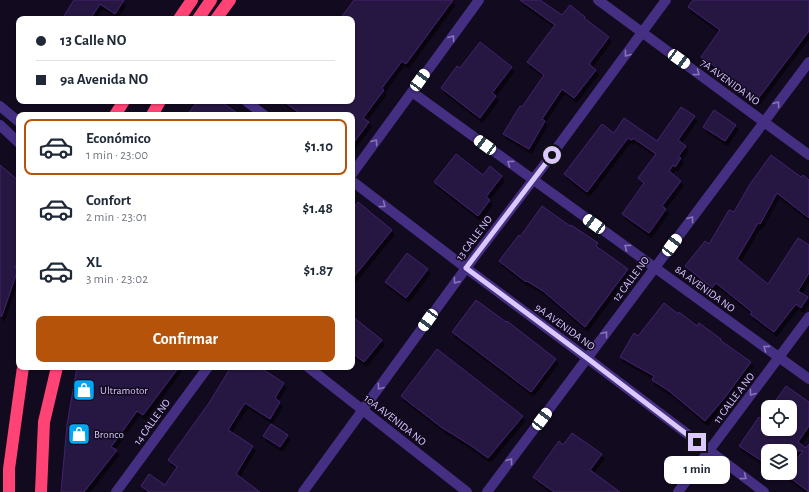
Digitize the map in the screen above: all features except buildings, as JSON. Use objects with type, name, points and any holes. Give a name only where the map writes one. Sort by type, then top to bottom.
[{"type":"highway","points":[[180,16],[192,0]]},
{"type":"highway","points":[[200,16],[211,0]]},
{"type":"highway","points":[[218,16],[230,0]]},
{"type":"highway","points":[[9,492],[9,469],[23,370]]},
{"type":"highway","points":[[41,492],[44,422],[56,370]]},
{"type":"street","points":[[355,170],[479,0]]},
{"type":"street","name":"7A AVENIDA NO","points":[[598,0],[809,155]]},
{"type":"street","name":"13 CALLE NO","points":[[303,492],[466,268],[666,0]]},
{"type":"street","name":"12 CALLE NO","points":[[487,492],[809,62]]},
{"type":"street","name":"8A AVENIDA NO","points":[[412,92],[809,379]]},
{"type":"street","points":[[250,104],[260,112]]},
{"type":"street","points":[[0,106],[16,119]]},
{"type":"street","points":[[0,125],[16,140]]},
{"type":"street","name":"9A AVENIDA NO","points":[[355,183],[764,492]]},
{"type":"street","name":"11 CALLE A NO","points":[[678,492],[809,317]]},
{"type":"street","name":"14 CALLE NO","points":[[116,492],[206,370]]},
{"type":"street","name":"10A AVENIDA NO","points":[[312,370],[467,492]]},
{"type":"street","points":[[9,469],[16,492]]},
{"type":"place","name":"Ultramotor","points":[[84,390]]},
{"type":"place","name":"Bronco","points":[[79,434]]},
{"type":"route","points":[[552,155],[466,268],[697,442]]}]
